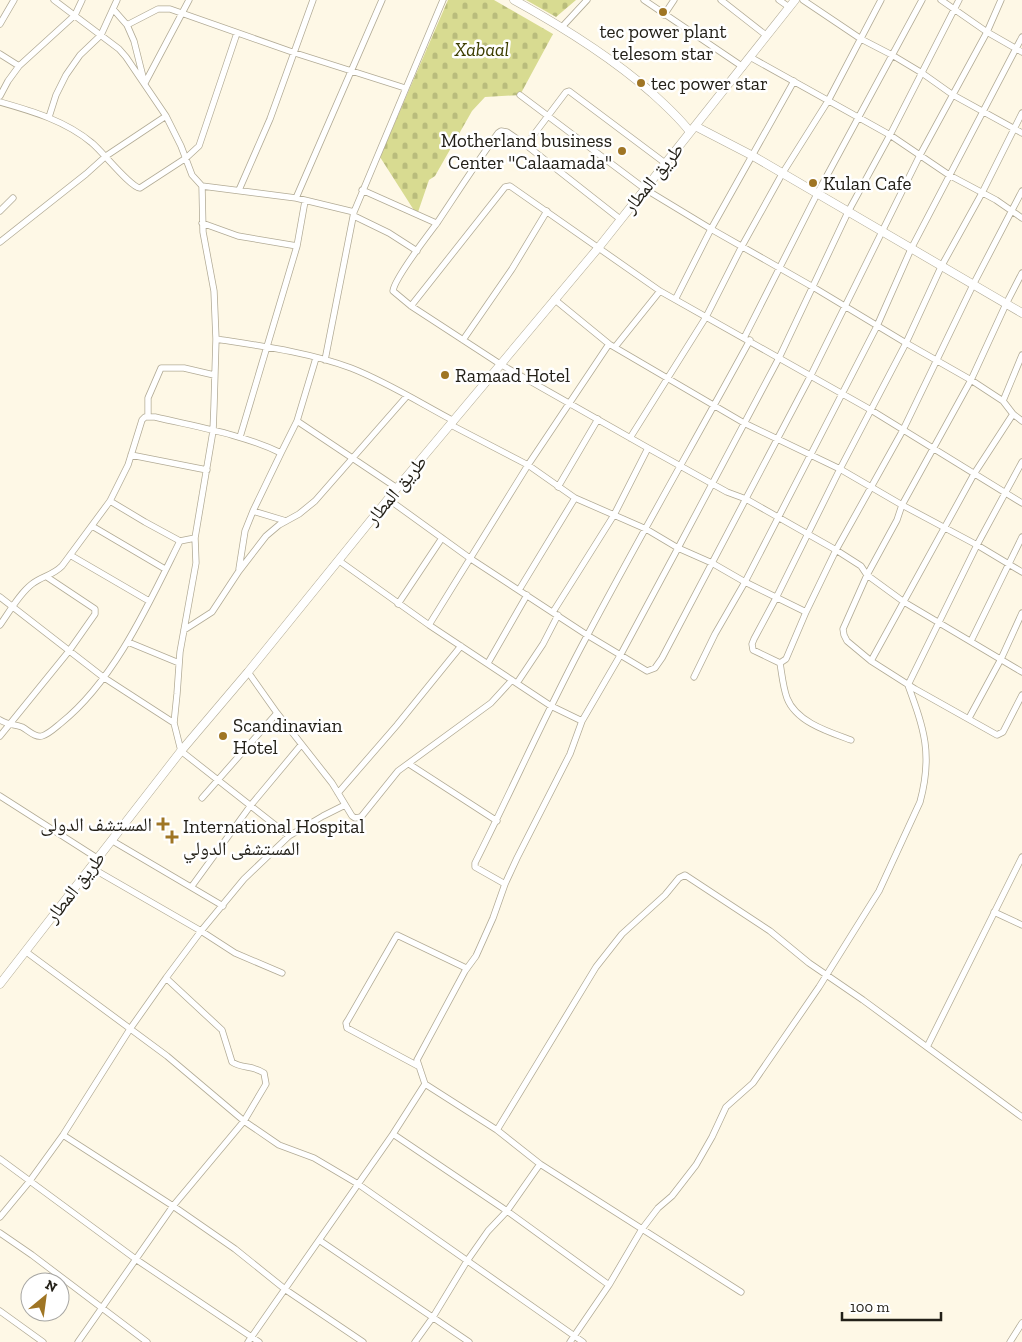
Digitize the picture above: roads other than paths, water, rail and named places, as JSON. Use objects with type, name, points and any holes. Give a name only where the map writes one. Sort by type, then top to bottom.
[{"type":"main road","points":[[514,0],[562,26],[636,79],[693,129],[753,156],[1022,313]]},
{"type":"main road","name":"طريق المطار","points":[[0,984],[181,751],[248,672],[397,488],[599,247],[795,0]]},
{"type":"street","points":[[0,24],[14,0]]},
{"type":"street","points":[[54,0],[119,49],[145,83],[166,116],[192,175],[202,186],[296,198],[354,214],[417,251]]},
{"type":"street","points":[[0,96],[19,66],[75,15],[82,0]]},
{"type":"street","points":[[49,117],[56,95],[66,75],[80,55],[101,35],[118,0]]},
{"type":"street","points":[[145,83],[189,0]]},
{"type":"street","points":[[239,190],[270,119],[313,0]]},
{"type":"street","points":[[296,198],[382,0]]},
{"type":"street","points":[[325,360],[354,214],[362,190],[443,0]]},
{"type":"street","points":[[562,26],[586,0]]},
{"type":"street","points":[[644,0],[743,67]]},
{"type":"street","points":[[664,15],[674,0]]},
{"type":"street","points":[[721,0],[767,36]]},
{"type":"street","points":[[779,0],[790,7]]},
{"type":"street","points":[[803,0],[861,39],[922,73],[953,95],[1022,133]]},
{"type":"street","points":[[630,438],[706,317],[742,246],[782,174],[828,101],[881,0]]},
{"type":"street","points":[[505,884],[474,865],[551,706],[679,465],[715,404],[817,194],[922,0]]},
{"type":"street","points":[[940,0],[955,8],[987,32],[1019,50]]},
{"type":"street","points":[[741,1292],[540,1164],[497,1130],[425,1084],[417,1060],[466,968],[476,956],[505,884],[561,772],[582,721],[621,654],[778,358],[848,212],[959,0]]},
{"type":"street","points":[[388,499],[471,559],[588,635],[647,671],[655,668],[811,376],[844,305],[920,155],[987,32],[1002,0]]},
{"type":"street","points":[[128,25],[158,8],[183,12],[295,53],[405,88]]},
{"type":"street","points":[[114,9],[128,25],[145,83]]},
{"type":"street","points":[[0,102],[49,117],[90,141],[132,185],[140,188],[186,158],[201,142],[237,32]]},
{"type":"street","points":[[694,677],[877,326],[912,249],[949,175],[982,112],[1019,50],[1022,37]]},
{"type":"street","points":[[0,54],[19,66]]},
{"type":"street","points":[[750,57],[890,135],[949,175],[996,200],[1022,218]]},
{"type":"street","points":[[676,298],[711,229],[794,81]]},
{"type":"street","points":[[526,145],[566,92],[569,91],[665,163]]},
{"type":"street","points":[[520,95],[646,189],[711,229],[971,380],[1003,401],[1013,414],[1022,420]]},
{"type":"street","points":[[780,664],[752,648],[754,638],[906,343],[941,266],[982,193],[1022,113]]},
{"type":"street","points":[[0,242],[106,156],[166,116]]},
{"type":"street","points":[[620,219],[526,145],[507,132],[502,131],[498,133],[393,288],[395,293],[410,306],[500,364],[648,448],[808,533],[861,566],[867,575],[904,602],[1022,672]]},
{"type":"street","points":[[202,186],[202,223],[206,256],[214,291],[216,339],[213,431],[195,538],[196,563],[179,663],[174,723],[181,751],[289,836]]},
{"type":"street","points":[[410,306],[506,187],[510,186],[660,291],[676,298],[706,317],[842,393],[1022,503]]},
{"type":"street","points":[[362,190],[436,223]]},
{"type":"street","points":[[780,664],[786,659],[836,550],[870,486],[903,430],[973,285],[1022,191]]},
{"type":"street","points":[[0,210],[13,198]]},
{"type":"street","points":[[240,437],[297,246],[305,201]]},
{"type":"street","points":[[463,340],[512,269],[547,211]]},
{"type":"street","points":[[202,223],[238,236],[297,246]]},
{"type":"street","points":[[1022,273],[971,380],[902,505],[898,520],[867,575],[843,629],[847,641],[871,661],[908,685],[969,718],[983,728],[1000,735],[1022,695]]},
{"type":"street","points":[[429,626],[569,402],[612,346],[660,291]]},
{"type":"street","points":[[554,299],[612,346],[715,404],[744,423],[840,469],[1022,572]]},
{"type":"street","points":[[216,339],[266,347],[325,360],[351,368],[379,380],[528,465],[575,498],[646,530],[806,612]]},
{"type":"street","points":[[1003,401],[1022,354]]},
{"type":"street","points":[[239,571],[245,531],[297,421],[316,358]]},
{"type":"street","points":[[148,416],[148,398],[161,368],[184,368],[214,375]]},
{"type":"street","points":[[184,630],[212,612],[239,571],[266,536],[315,501],[407,396]]},
{"type":"street","points":[[871,661],[974,474],[1013,414]]},
{"type":"street","points":[[0,625],[31,585],[55,573],[110,501],[131,455],[142,420],[148,416],[240,437],[282,452]]},
{"type":"street","points":[[558,487],[598,419]]},
{"type":"street","points":[[297,421],[397,488]]},
{"type":"street","points":[[248,672],[338,793],[352,816],[355,818],[361,817],[398,771],[491,703],[514,681],[543,644],[555,614],[614,515],[648,448]]},
{"type":"street","points":[[131,455],[206,470]]},
{"type":"street","points":[[570,1342],[609,1286],[642,1229],[658,1208],[672,1196],[696,1166],[726,1107],[753,1083],[827,974],[879,891],[920,802],[924,789],[927,747],[924,727],[908,685],[1004,492],[1022,462]]},
{"type":"street","points":[[519,590],[575,498]]},
{"type":"street","points":[[110,501],[180,541],[195,538]]},
{"type":"street","points":[[253,511],[286,520]]},
{"type":"street","points":[[92,526],[165,569]]},
{"type":"street","points":[[971,641],[1022,537]]},
{"type":"street","points":[[398,604],[442,538]]},
{"type":"street","points":[[0,720],[9,725],[20,726],[36,736],[42,736],[52,731],[71,715],[103,677],[128,642],[180,541]]},
{"type":"street","points":[[70,555],[149,601]]},
{"type":"street","points":[[338,560],[429,626],[551,706],[582,721]]},
{"type":"street","points":[[0,736],[69,651],[95,612],[94,609],[47,577]]},
{"type":"street","points":[[488,663],[528,595]]},
{"type":"street","points":[[0,597],[103,677],[174,723]]},
{"type":"street","points":[[969,718],[1001,659],[1022,613]]},
{"type":"street","points":[[128,642],[179,663]]},
{"type":"street","points":[[338,793],[397,725],[461,646]]},
{"type":"street","points":[[780,664],[787,698],[791,706],[806,720],[824,730],[851,740]]},
{"type":"street","points":[[202,798],[277,713]]},
{"type":"street","points":[[192,886],[251,805],[301,745]]},
{"type":"street","points":[[409,764],[496,821]]},
{"type":"street","points":[[0,796],[97,858]]},
{"type":"street","points":[[0,1217],[29,1182],[63,1135],[130,1029],[166,978],[201,931],[244,879],[289,836],[346,805]]},
{"type":"street","points":[[111,840],[223,906]]},
{"type":"street","points":[[927,1047],[1022,857]]},
{"type":"street","points":[[90,867],[201,931],[235,953],[282,973]]},
{"type":"street","points":[[497,1130],[596,967],[622,934],[665,895],[682,876],[690,876],[770,931],[809,963],[1021,1114]]},
{"type":"street","points":[[994,912],[1022,925]]},
{"type":"street","points":[[418,1066],[347,1028],[346,1023],[397,935],[466,968]]},
{"type":"street","points":[[25,951],[167,1056],[244,1121],[279,1145],[314,1158],[358,1184],[584,1342]]},
{"type":"street","points":[[78,1342],[173,1206],[244,1121],[266,1084],[264,1073],[254,1067],[241,1067],[232,1062],[222,1030],[166,978]]},
{"type":"street","points":[[250,1340],[393,1134],[425,1084]]},
{"type":"street","points":[[393,1134],[507,1211],[609,1286]]},
{"type":"street","points":[[63,1135],[173,1206],[235,1249],[286,1290],[363,1342]]},
{"type":"street","points":[[0,1159],[29,1182],[250,1340],[259,1342]]},
{"type":"street","points":[[415,1342],[488,1231],[507,1211],[540,1164]]},
{"type":"street","points":[[0,1233],[147,1342]]},
{"type":"street","points":[[320,1240],[469,1342]]},
{"type":"street","points":[[0,1311],[42,1342]]},
{"type":"street","points":[[1010,1342],[1022,1323]]},
{"type":"place","name":"tec power plant telesom star","points":[[663,12]]},
{"type":"place","name":"tec power star","points":[[641,83]]},
{"type":"place","name":"Motherland business Center \"Calaamada\"","points":[[622,151]]},
{"type":"place","name":"Kulan Cafe","points":[[813,183]]},
{"type":"place","name":"Ramaad Hotel","points":[[445,375]]},
{"type":"place","name":"Scandinavian Hotel","points":[[223,736]]},
{"type":"place","name":"المستشف الدولى","points":[[163,824]]},
{"type":"place","name":"International Hospital المستشفى الدولي","points":[[172,837]]},
{"type":"park label","name":"Xabaal","points":[[482,49]]}]
